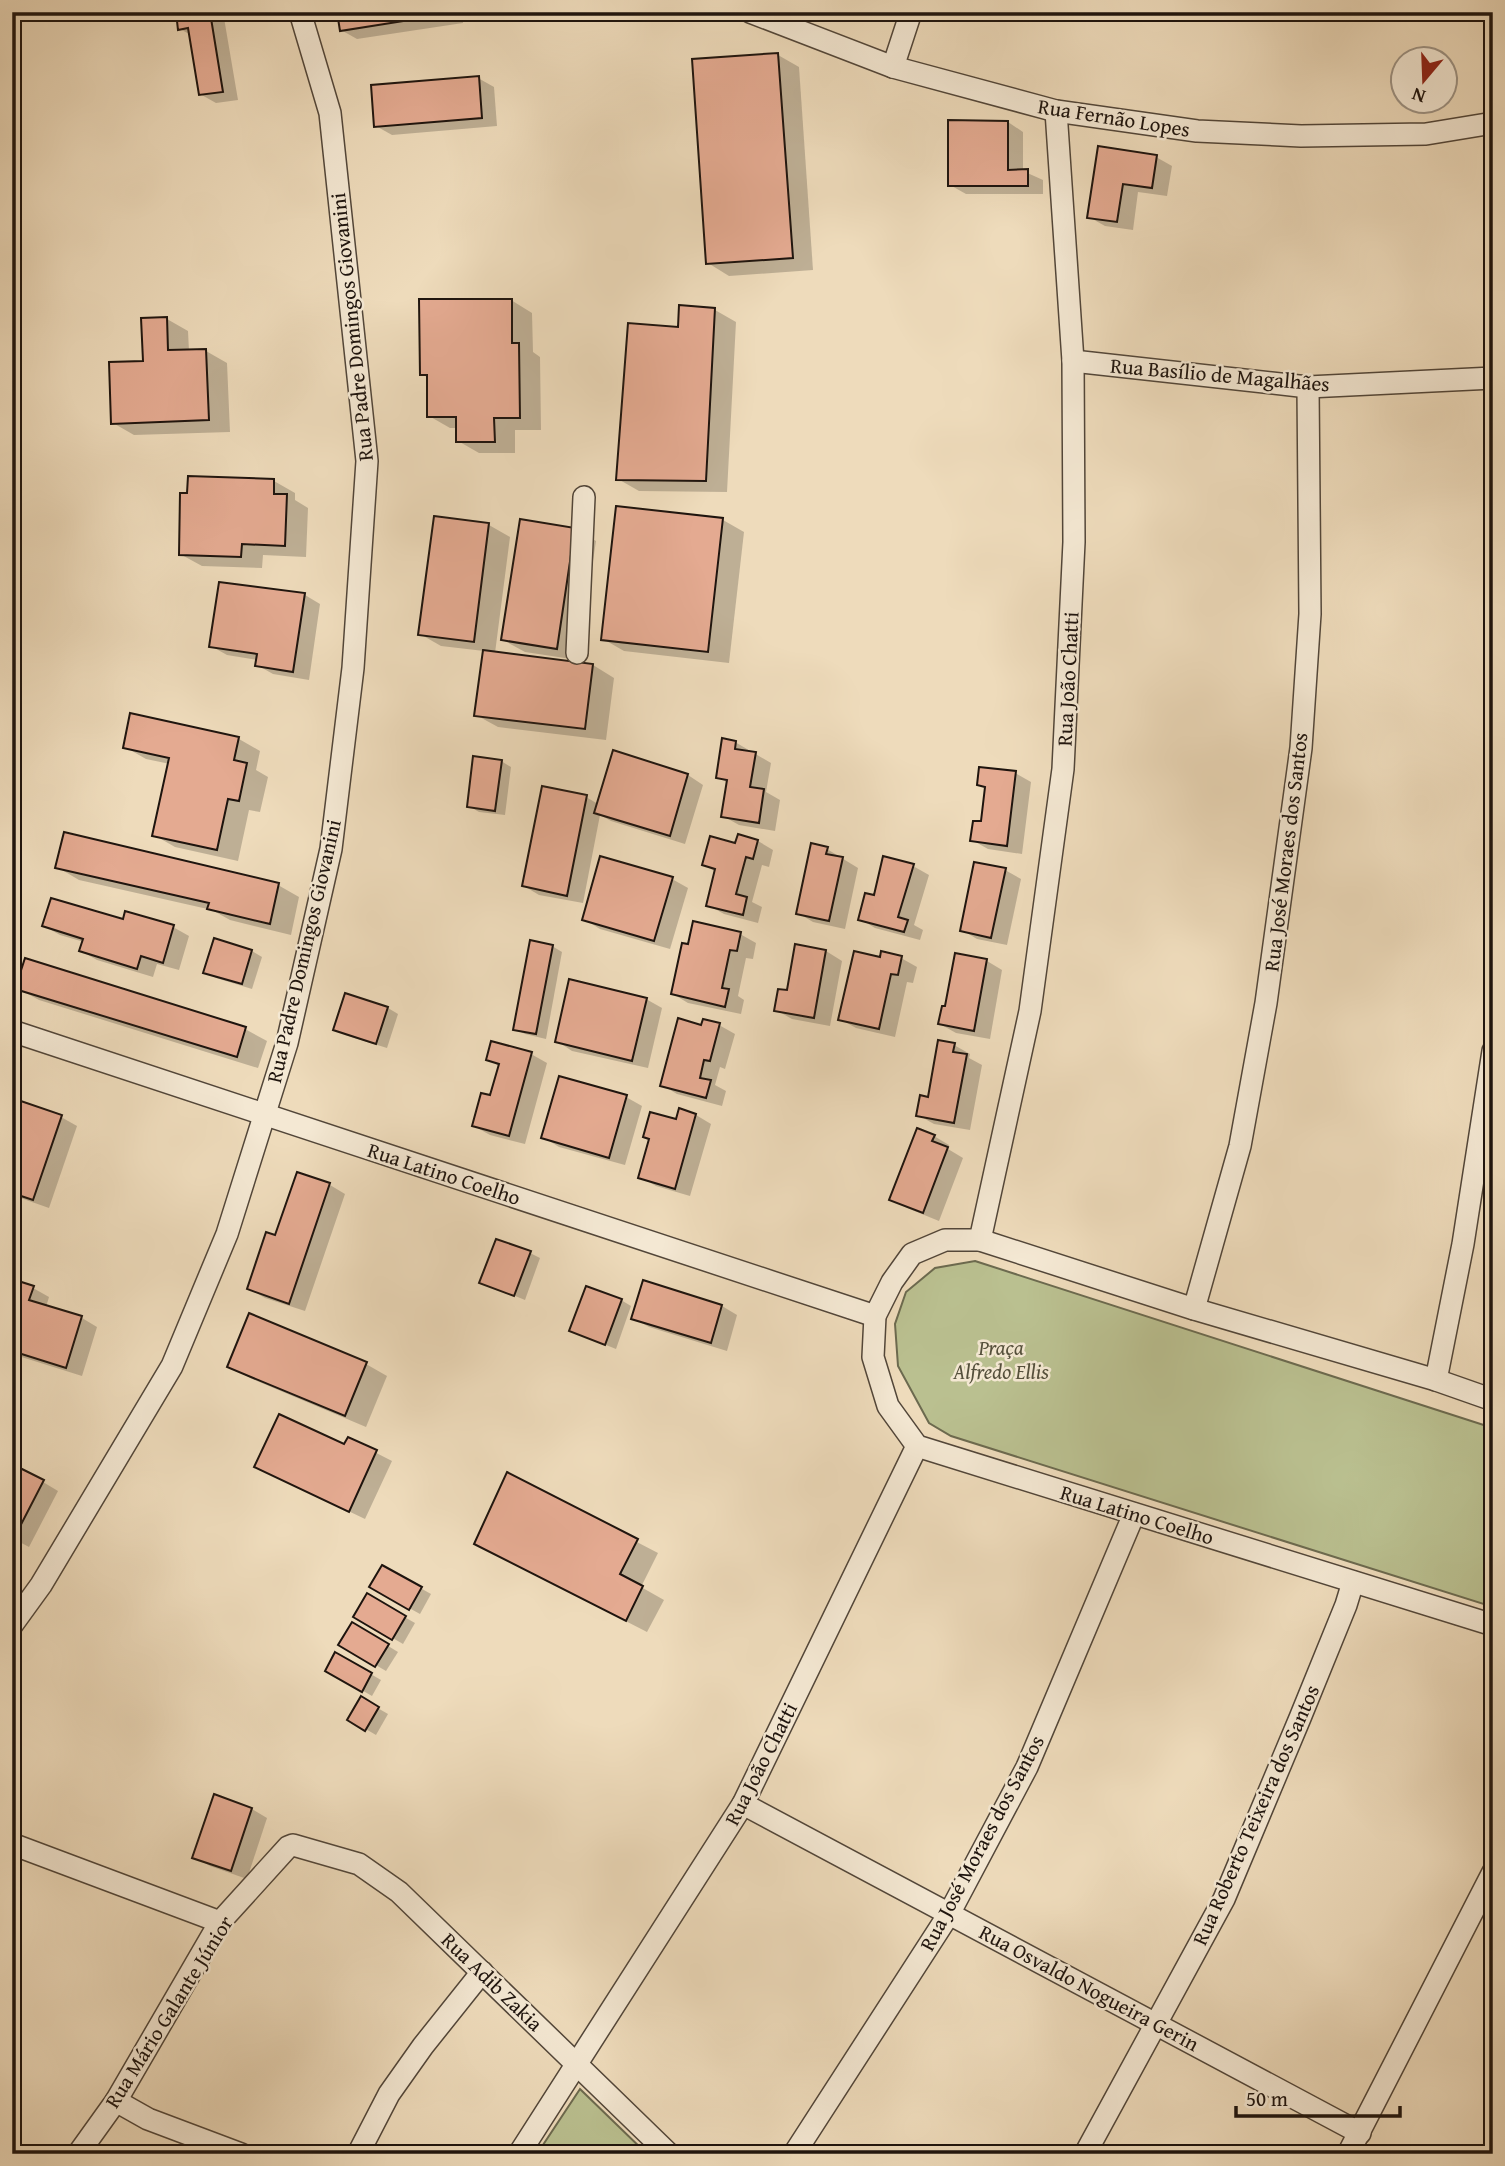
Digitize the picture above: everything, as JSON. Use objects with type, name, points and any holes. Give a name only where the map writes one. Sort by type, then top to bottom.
[{"type":"street","name":"Rua Padre Domingos Giovanini","points":[[12,1625],[41,1585],[172,1366],[227,1234],[287,1043],[331,849],[353,668],[367,461],[330,113],[300,12]]},
{"type":"street","name":"Rua Fernão Lopes","points":[[750,12],[893,66],[1056,111],[1197,131],[1301,136],[1426,134],[1493,123]]},
{"type":"street","points":[[893,66],[911,12]]},
{"type":"street","name":"Rua João Chatti","points":[[980,1240],[1030,1011],[1063,769],[1074,542],[1073,361],[1056,111]]},
{"type":"street","name":"Rua Basílio de Magalhães","points":[[1073,361],[1308,387],[1493,378]]},
{"type":"street","name":"Rua José Moraes dos Santos","points":[[1194,1310],[1240,1146],[1266,1003],[1301,748],[1310,614],[1308,387]]},
{"type":"street","points":[[577,653],[584,497]]},
{"type":"street","name":"Rua Latino Coelho","points":[[12,1031],[875,1316]]},
{"type":"street","points":[[1436,1380],[1463,1244],[1493,1051]]},
{"type":"street","points":[[916,1446],[888,1406],[884,1394],[873,1357],[875,1316],[892,1282],[912,1254],[945,1240],[980,1240],[1194,1310],[1436,1380],[1493,1400]]},
{"type":"street","name":"Rua Latino Coelho","points":[[916,1446],[1493,1625]]},
{"type":"street","name":"Rua João Chatti","points":[[519,2154],[743,1804],[916,1446]]},
{"type":"street","name":"Rua José Moraes dos Santos","points":[[794,2154],[949,1914],[1027,1767],[1134,1514]]},
{"type":"street","name":"Rua Roberto Teixeira dos Santos","points":[[1085,2154],[1223,1899],[1300,1718],[1346,1605],[1353,1581]]},
{"type":"street","name":"Rua Osvaldo Nogueira Gerin","points":[[743,1804],[1360,2133]]},
{"type":"street","points":[[12,1844],[220,1922]]},
{"type":"street","name":"Rua Adib Zakia","points":[[293,1844],[359,1864],[400,1892],[669,2154]]},
{"type":"street","name":"Rua Mário Galante Júnior","points":[[78,2154],[116,2101],[220,1922],[293,1844]]},
{"type":"street","points":[[1348,2154],[1493,1872]]},
{"type":"street","points":[[358,2154],[389,2094],[422,2046],[482,1972]]},
{"type":"street","points":[[116,2101],[148,2119],[227,2151]]},
{"type":"green space","name":"Praça Alfredo Ellis","points":[[975,1261],[1493,1428],[1493,1607],[951,1436],[929,1423],[898,1366],[895,1324],[906,1292],[935,1268]]},
{"type":"green space","points":[[580,2089],[647,2154],[537,2154]]},
{"type":"building","points":[[176,12],[210,12],[223,92],[199,95],[188,28],[178,30]]},
{"type":"building","points":[[337,12],[448,12],[448,14],[340,31]]},
{"type":"building","points":[[778,53],[793,258],[706,264],[692,59]]},
{"type":"building","points":[[479,76],[482,118],[374,127],[371,85]]},
{"type":"building","points":[[948,120],[1008,121],[1008,170],[1028,169],[1028,186],[948,186]]},
{"type":"building","points":[[1098,146],[1157,155],[1152,188],[1123,184],[1117,222],[1087,218]]},
{"type":"building","points":[[419,299],[512,299],[512,343],[519,343],[520,418],[494,418],[495,442],[456,442],[456,417],[427,417],[427,375],[420,375]]},
{"type":"building","points":[[679,305],[715,308],[706,481],[616,480],[628,323],[678,327]]},
{"type":"building","points":[[167,317],[168,350],[206,349],[209,420],[111,424],[109,362],[143,361],[141,318]]},
{"type":"building","points":[[188,476],[274,479],[274,494],[287,494],[285,546],[242,544],[241,557],[179,555],[180,493],[187,493]]},
{"type":"building","points":[[616,506],[723,518],[708,652],[601,640]]},
{"type":"building","points":[[434,516],[489,523],[474,642],[418,635]]},
{"type":"building","points":[[520,519],[575,528],[557,649],[501,640]]},
{"type":"building","points":[[219,582],[305,593],[293,672],[255,666],[257,654],[209,647]]},
{"type":"building","points":[[483,650],[593,664],[585,729],[474,716]]},
{"type":"building","points":[[130,713],[239,737],[234,760],[247,763],[239,801],[228,799],[217,850],[152,836],[169,758],[123,748]]},
{"type":"building","points":[[722,738],[736,741],[735,749],[756,752],[750,787],[764,789],[759,823],[721,817],[727,780],[716,778]]},
{"type":"building","points":[[613,750],[688,774],[670,836],[594,813]]},
{"type":"building","points":[[473,756],[502,760],[495,811],[467,807]]},
{"type":"building","points":[[979,767],[1016,771],[1007,846],[970,841],[973,821],[981,821],[985,787],[977,785]]},
{"type":"building","points":[[542,786],[587,795],[567,896],[522,886]]},
{"type":"building","points":[[64,832],[279,883],[270,924],[207,909],[209,903],[55,868]]},
{"type":"building","points":[[738,834],[758,840],[753,859],[746,857],[736,894],[747,897],[743,915],[706,906],[715,869],[702,865],[710,836],[735,843]]},
{"type":"building","points":[[811,843],[828,847],[826,854],[843,857],[829,921],[796,914]]},
{"type":"building","points":[[600,856],[673,877],[654,941],[582,920]]},
{"type":"building","points":[[883,856],[914,864],[898,917],[908,920],[904,932],[858,920],[865,893],[874,895]]},
{"type":"building","points":[[974,862],[1006,868],[991,938],[960,931]]},
{"type":"building","points":[[51,898],[123,919],[125,911],[174,925],[163,963],[141,956],[137,969],[79,951],[83,939],[42,926]]},
{"type":"building","points":[[693,921],[741,932],[737,951],[730,950],[722,988],[729,989],[725,1007],[671,994],[682,943],[688,944]]},
{"type":"building","points":[[214,938],[252,950],[242,984],[203,973]]},
{"type":"building","points":[[530,940],[553,945],[536,1034],[513,1030]]},
{"type":"building","points":[[795,944],[826,950],[814,1018],[774,1011],[778,989],[787,990]]},
{"type":"building","points":[[854,951],[880,957],[881,951],[902,956],[898,975],[891,974],[879,1029],[838,1020]]},
{"type":"building","points":[[955,953],[987,959],[974,1031],[938,1024],[942,1006],[945,1006]]},
{"type":"building","points":[[25,958],[246,1027],[237,1057],[15,989]]},
{"type":"building","points":[[569,979],[647,998],[632,1061],[555,1042]]},
{"type":"building","points":[[345,993],[388,1007],[376,1044],[333,1030]]},
{"type":"building","points":[[678,1018],[701,1025],[703,1019],[720,1023],[710,1061],[704,1060],[700,1078],[711,1080],[706,1098],[660,1086]]},
{"type":"building","points":[[938,1040],[955,1043],[953,1052],[967,1054],[954,1123],[916,1116],[920,1095],[928,1097]]},
{"type":"building","points":[[491,1041],[532,1052],[509,1136],[472,1126],[481,1093],[490,1095],[499,1064],[486,1060]]},
{"type":"building","points":[[559,1076],[627,1095],[609,1158],[541,1138]]},
{"type":"building","points":[[12,1098],[62,1115],[33,1200],[12,1193]]},
{"type":"building","points":[[679,1108],[696,1114],[675,1189],[638,1178],[649,1139],[643,1137],[650,1112],[676,1119]]},
{"type":"building","points":[[917,1128],[935,1135],[932,1141],[948,1147],[923,1213],[889,1200]]},
{"type":"building","points":[[297,1172],[330,1183],[289,1304],[247,1289],[266,1232],[275,1235]]},
{"type":"building","points":[[496,1239],[531,1251],[514,1296],[479,1283]]},
{"type":"building","points":[[12,1279],[34,1286],[29,1300],[82,1316],[66,1368],[12,1351]]},
{"type":"building","points":[[643,1280],[722,1305],[711,1343],[631,1319]]},
{"type":"building","points":[[586,1286],[622,1299],[605,1345],[569,1331]]},
{"type":"building","points":[[249,1313],[367,1362],[345,1416],[227,1367]]},
{"type":"building","points":[[279,1414],[344,1444],[348,1437],[377,1450],[349,1512],[254,1467]]},
{"type":"building","points":[[12,1464],[44,1480],[13,1540],[12,1539]]},
{"type":"building","points":[[507,1472],[638,1539],[620,1574],[643,1586],[626,1621],[474,1544]]},
{"type":"building","points":[[382,1565],[422,1587],[409,1610],[369,1587]]},
{"type":"building","points":[[367,1593],[406,1616],[392,1640],[353,1617]]},
{"type":"building","points":[[352,1622],[389,1644],[375,1667],[338,1645]]},
{"type":"building","points":[[335,1652],[372,1673],[362,1692],[325,1671]]},
{"type":"building","points":[[361,1696],[379,1707],[365,1731],[347,1720]]},
{"type":"building","points":[[214,1794],[252,1808],[231,1871],[192,1858]]}]
